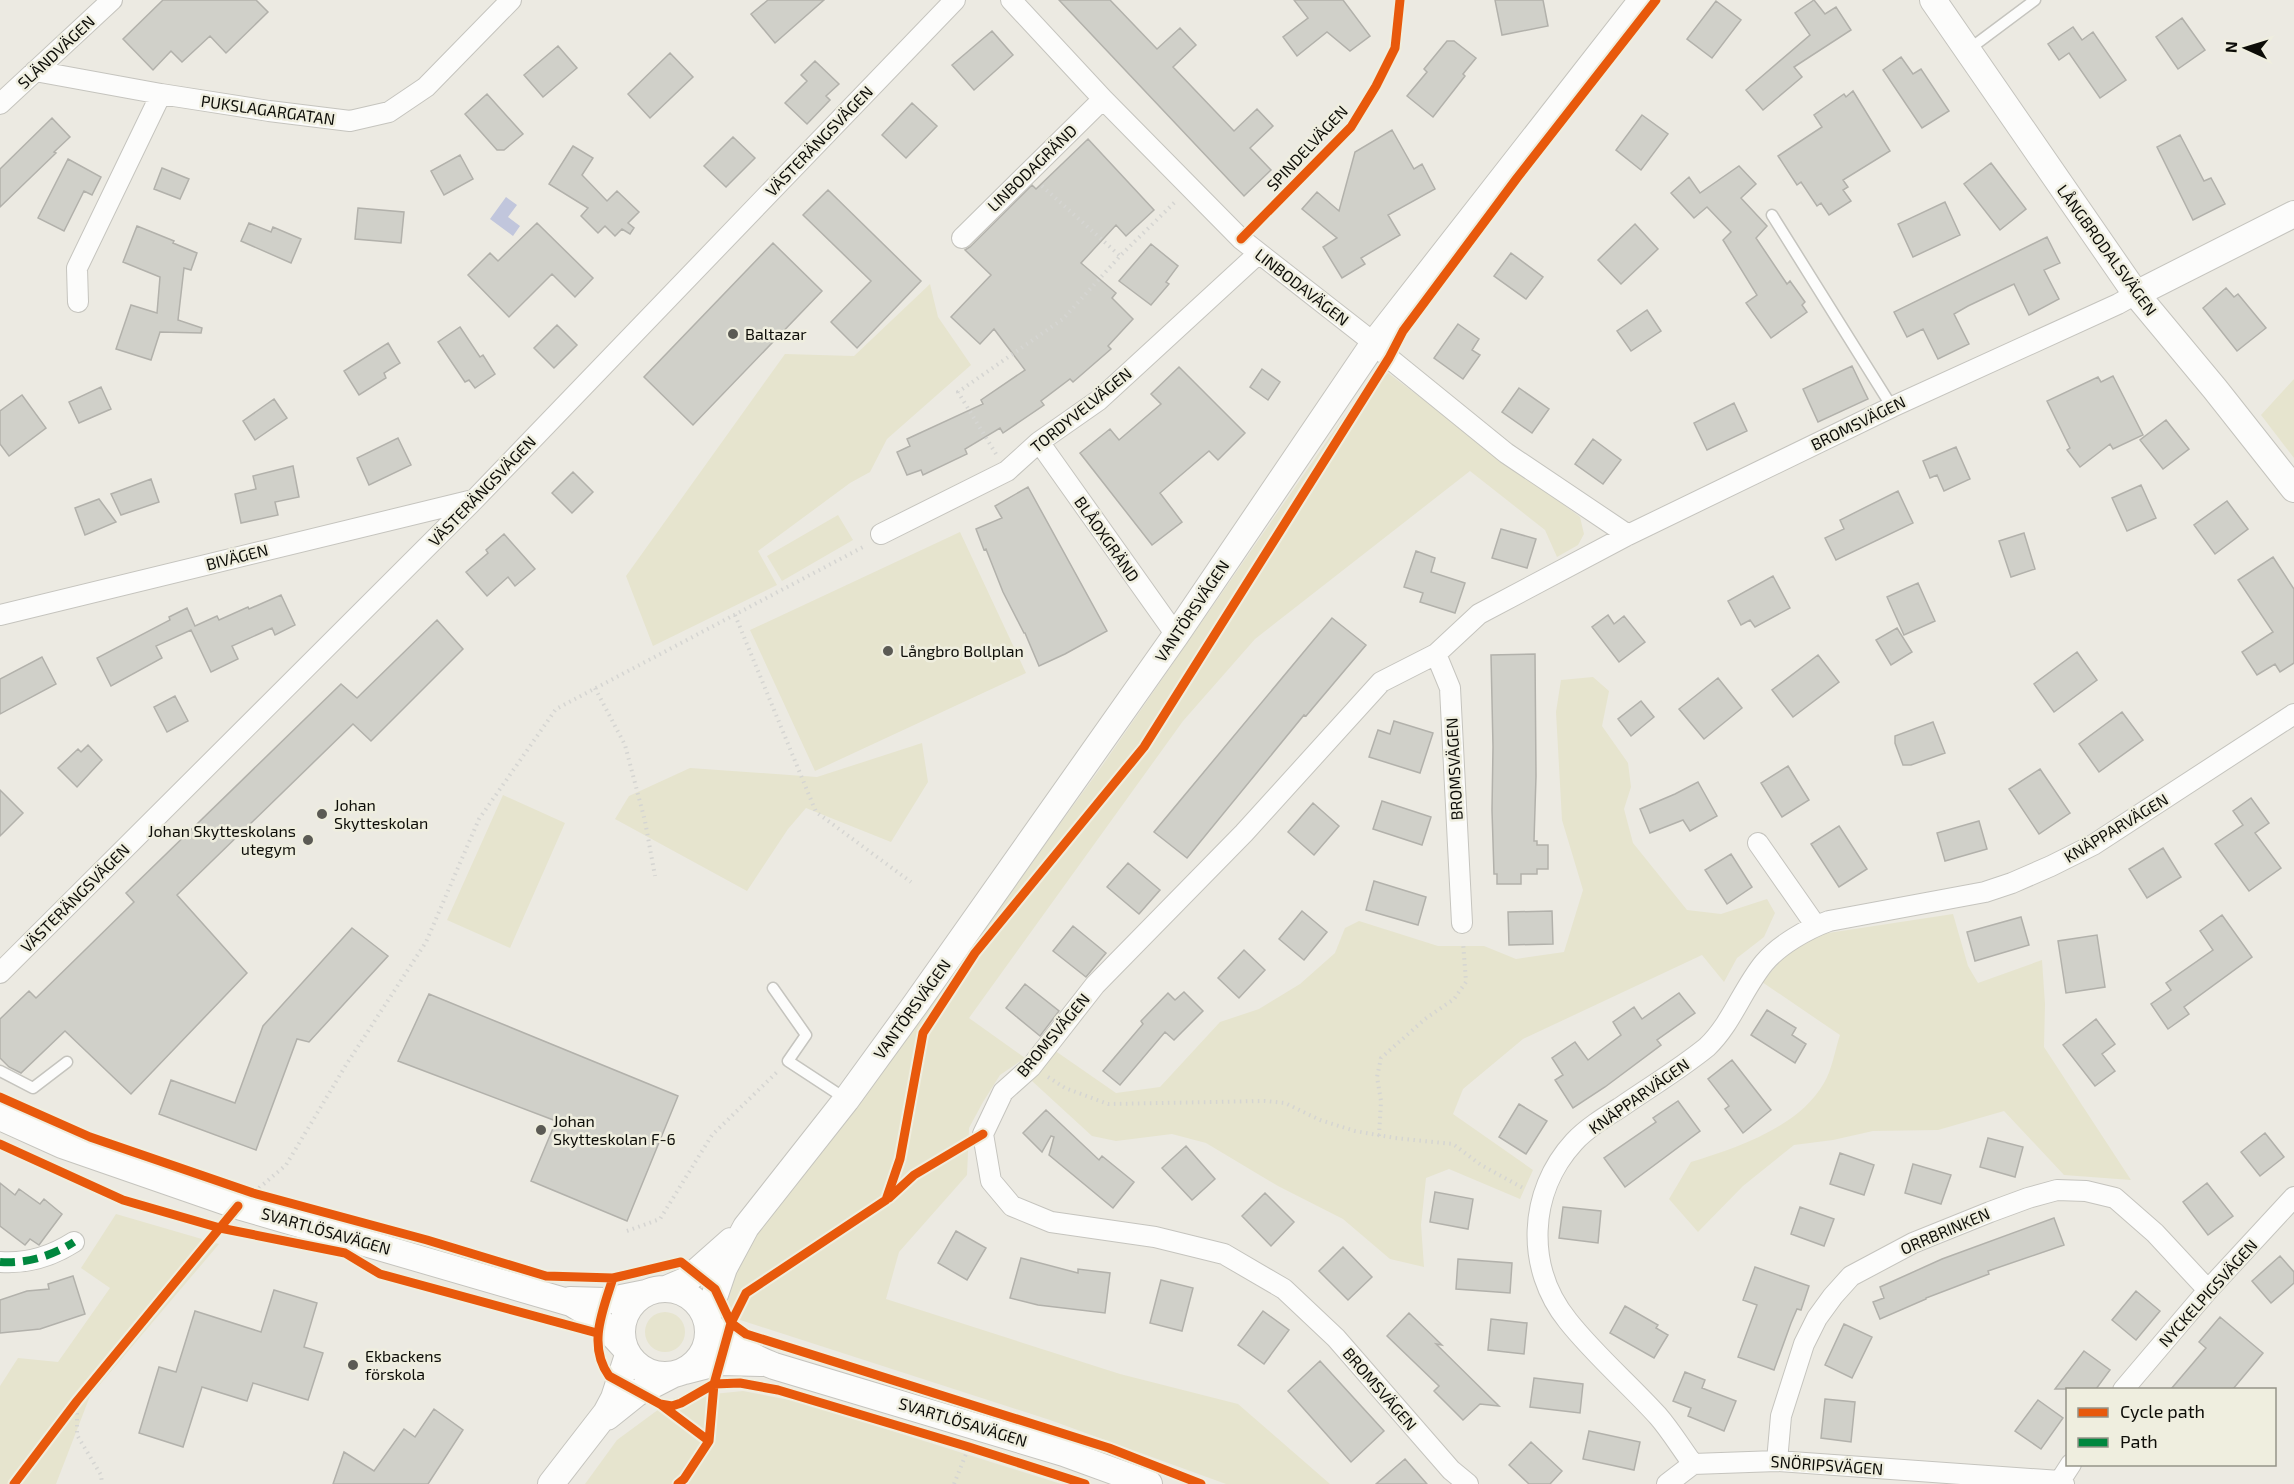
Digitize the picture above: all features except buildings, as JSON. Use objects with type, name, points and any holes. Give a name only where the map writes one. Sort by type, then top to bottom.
[{"type":"street","name":"SLÄNDVÄGEN","points":[[0,104],[112,0]]},
{"type":"street","name":"PUKSLAGARGATAN","points":[[36,71],[160,94],[350,121],[389,112],[426,87],[511,0]]},
{"type":"street","name":"VÄSTERÄNGSVÄGEN","points":[[0,973],[474,500],[955,0]]},
{"type":"street","name":"LINBODAVÄGEN","points":[[1011,0],[1103,99],[1240,239],[1374,343],[1389,358],[1506,453],[1628,535]]},
{"type":"street","name":"VANTÖRSVÄGEN","points":[[659,1290],[687,1280],[746,1227],[846,1100],[1176,635],[1374,343],[1642,0]]},
{"type":"street","name":"LÅNGBRODALSVÄGEN","points":[[1933,0],[2136,294],[2294,489]]},
{"type":"street","points":[[78,302],[77,268],[160,94]]},
{"type":"street","name":"LINBODAGRÄND","points":[[962,238],[1103,99]]},
{"type":"street","name":"BROMSVÄGEN","points":[[1468,1484],[1451,1470],[1336,1338],[1284,1289],[1224,1254],[1155,1237],[1051,1222],[1012,1206],[992,1181],[983,1134],[1003,1092],[1031,1067],[1095,985],[1244,833],[1381,682],[1436,654],[1479,614],[1628,535],[1892,407],[2118,304],[2294,214]]},
{"type":"street","name":"TORDYVELVÄGEN","points":[[881,534],[1007,471],[1039,442],[1099,400],[1259,253]]},
{"type":"street","name":"BLÅOXGRÄND","points":[[1039,442],[1176,635]]},
{"type":"street","name":"BIVÄGEN","points":[[0,615],[474,500]]},
{"type":"street","name":"BROMSVÄGEN","points":[[1436,654],[1450,688],[1462,923]]},
{"type":"street","name":"KNÄPPARVÄGEN","points":[[1693,1464],[1660,1418],[1567,1320],[1547,1287],[1537,1238],[1541,1198],[1554,1169],[1574,1142],[1595,1124],[1707,1047],[1723,1029],[1765,962],[1777,951],[1816,926],[1829,921],[1985,892],[2051,866],[2093,845],[2294,714]]},
{"type":"street","points":[[1758,843],[1816,926]]},
{"type":"street","name":"SVARTLÖSAVÄGEN","points":[[0,1117],[63,1145],[238,1206],[555,1297],[586,1310],[600,1320],[626,1351]]},
{"type":"street","name":"ORRBRINKEN","points":[[1777,1461],[1781,1416],[1804,1344],[1817,1318],[1833,1296],[1851,1276],[1913,1243],[1990,1212],[2057,1190],[2086,1191],[2115,1198],[2155,1233],[2208,1290]]},
{"type":"street","name":"NYCKELPIGSVÄGEN","points":[[2124,1388],[2208,1290],[2294,1197]]},
{"type":"street","name":"VANTÖRSVÄGEN","points":[[708,1321],[724,1268],[746,1227]]},
{"type":"street","points":[[0,1262],[34,1259],[56,1253],[74,1242]]},
{"type":"street","points":[[551,1484],[596,1428],[614,1398],[626,1351],[624,1321],[630,1308],[639,1298],[659,1290],[680,1292],[692,1299],[708,1321],[705,1350],[696,1362],[637,1393],[596,1428]]},
{"type":"street","name":"SVARTLÖSAVÄGEN","points":[[555,1297],[580,1301],[606,1301],[659,1290]]},
{"type":"street","name":"SVARTLÖSAVÄGEN","points":[[708,1321],[725,1340],[774,1366]]},
{"type":"street","points":[[626,1351],[644,1370],[657,1375],[678,1373]]},
{"type":"street","name":"SVARTLÖSAVÄGEN","points":[[678,1373],[720,1362],[742,1361],[774,1366],[1064,1453],[1149,1484]]},
{"type":"street","name":"SNÖRIPSVÄGEN","points":[[1693,1464],[1777,1461],[2062,1483]]},
{"type":"street","points":[[1667,1484],[1693,1464]]},
{"type":"street","points":[[2062,1483],[2070,1466]]},
{"type":"lane","points":[[1967,51],[2036,0]]},
{"type":"lane","points":[[1772,215],[1892,407]]},
{"type":"lane","points":[[773,988],[806,1035],[788,1061],[846,1100]]},
{"type":"lane","points":[[0,1071],[33,1088],[67,1062]]},
{"type":"path","points":[[1028,173],[1120,256]]},
{"type":"path","points":[[1007,471],[958,392],[1063,319],[1120,256],[1190,188]]},
{"type":"path","points":[[253,1193],[286,1165],[346,1065],[426,942],[479,819],[556,709],[866,546],[881,534]]},
{"type":"path","points":[[735,615],[816,812],[911,882]]},
{"type":"path","points":[[595,688],[625,745],[645,822],[655,876]]},
{"type":"path","points":[[1379,1136],[1381,1101],[1377,1077],[1382,1058],[1425,1019],[1454,999],[1466,982],[1462,923]]},
{"type":"path","points":[[627,1231],[660,1219],[712,1135],[788,1061]]},
{"type":"path","points":[[1031,1067],[1065,1088],[1108,1104],[1264,1101],[1285,1103],[1320,1120],[1379,1136],[1453,1144],[1481,1165],[1541,1198]]},
{"type":"path","points":[[253,1193],[264,1196]]},
{"type":"path","points":[[64,1418],[85,1391]]},
{"type":"path","points":[[78,1401],[77,1435],[101,1475],[102,1484]]},
{"type":"path","points":[[958,1443],[980,1450]]},
{"type":"path","points":[[954,1484],[969,1447]]},
{"type":"shaded area","points":[[930,284],[938,317],[971,365],[887,439],[870,472],[850,483],[758,551],[777,585],[653,646],[626,576],[785,354],[854,356]]},
{"type":"shaded area","points":[[1388,373],[1580,517],[1584,534],[1578,545],[1557,557],[1545,530],[1470,471],[1255,639],[1183,721],[969,1018],[1025,1058],[1000,1075],[983,1102],[969,1128],[967,1175],[899,1252],[886,1299],[1120,1374],[1238,1404],[1330,1484],[1226,1484],[1050,1420],[728,1316],[729,1278],[755,1234],[824,1148],[1102,766],[1345,415]]},
{"type":"shaded area","points":[[2294,379],[2294,458],[2261,415]]},
{"type":"shaded area","points":[[838,515],[853,540],[782,581],[767,556]]},
{"type":"shaded area","name":"Långbro Bollplan","points":[[960,532],[1026,673],[815,771],[750,630]]},
{"type":"shaded area","points":[[1593,677],[1609,691],[1602,726],[1628,763],[1631,787],[1624,809],[1633,843],[1687,910],[1721,914],[1767,899],[1775,913],[1764,937],[1737,958],[1724,982],[1702,955],[1523,1039],[1463,1089],[1453,1114],[1533,1170],[1520,1199],[1449,1169],[1426,1178],[1421,1225],[1424,1267],[1390,1259],[1343,1219],[1278,1186],[1206,1143],[1172,1134],[1116,1141],[1092,1136],[1032,1081],[1054,1050],[1116,1093],[1160,1087],[1220,1022],[1259,1009],[1300,984],[1335,953],[1345,928],[1359,921],[1438,946],[1484,946],[1516,959],[1564,952],[1583,890],[1562,820],[1556,712],[1561,680]]},
{"type":"shaded area","points":[[922,743],[928,782],[891,842],[806,808],[788,829],[747,891],[615,819],[629,796],[690,768],[817,777]]},
{"type":"shaded area","points":[[503,795],[565,823],[510,948],[447,920]]},
{"type":"shaded area","points":[[1953,914],[1968,966],[1978,983],[2042,960],[2045,1004],[2044,1047],[2131,1180],[2064,1175],[2004,1111],[1938,1130],[1873,1131],[1833,1140],[1794,1145],[1743,1186],[1698,1232],[1669,1199],[1691,1162],[1728,1150],[1765,1134],[1799,1112],[1813,1098],[1827,1078],[1840,1035],[1762,982],[1802,937]]},
{"type":"shaded area","points":[[116,1214],[219,1244],[90,1396],[56,1484],[0,1484],[0,1386],[18,1358],[58,1362],[110,1288],[81,1268]]},
{"type":"shaded area","points":[[665,1312],[673,1313],[679,1318],[684,1324],[684,1340],[679,1346],[673,1351],[665,1352],[657,1351],[651,1346],[646,1340],[645,1332],[646,1324],[651,1318],[657,1313]]},
{"type":"shaded area","points":[[743,1391],[800,1402],[1061,1484],[585,1484],[617,1440],[674,1398]]},
{"type":"water","points":[[506,197],[517,205],[508,217],[520,226],[513,236],[490,219]]},
{"type":"marked path","points":[[0,1262],[19,1262],[38,1258],[74,1242]]},
{"type":"cycle path","name":"SPINDELVÄGEN","points":[[1241,239],[1351,127],[1376,86],[1395,48],[1400,0]]},
{"type":"cycle path","points":[[678,1484],[684,1479],[709,1441],[714,1384],[731,1323],[746,1293],[886,1200],[900,1159],[923,1033],[975,953],[1144,747],[1389,358],[1403,331],[1517,178],[1656,0]]},
{"type":"cycle path","points":[[0,1097],[90,1137],[253,1193],[427,1240],[546,1276],[613,1278],[681,1262],[715,1289],[731,1323],[746,1334],[1109,1448],[1201,1484]]},
{"type":"cycle path","points":[[889,1198],[914,1175],[983,1134]]},
{"type":"cycle path","points":[[0,1144],[123,1200],[220,1228],[345,1253],[380,1274],[597,1333]]},
{"type":"cycle path","points":[[14,1484],[77,1401],[238,1206]]},
{"type":"cycle path","points":[[613,1278],[599,1327],[598,1340],[602,1364],[609,1376],[660,1404],[709,1441]]},
{"type":"cycle path","points":[[660,1404],[672,1406],[681,1403],[714,1384],[740,1383],[778,1390],[1085,1484]]},
{"type":"place","name":"Baltazar","points":[[733,334]]},
{"type":"place","name":"Långbro Bollplan","points":[[888,651]]},
{"type":"place","name":"Johan Skytteskolan","points":[[322,814]]},
{"type":"place","name":"Johan Skytteskolans utegym","points":[[308,840]]},
{"type":"place","name":"Johan Skytteskolan F-6","points":[[541,1130]]},
{"type":"place","name":"Ekbackens förskola","points":[[353,1365]]}]
